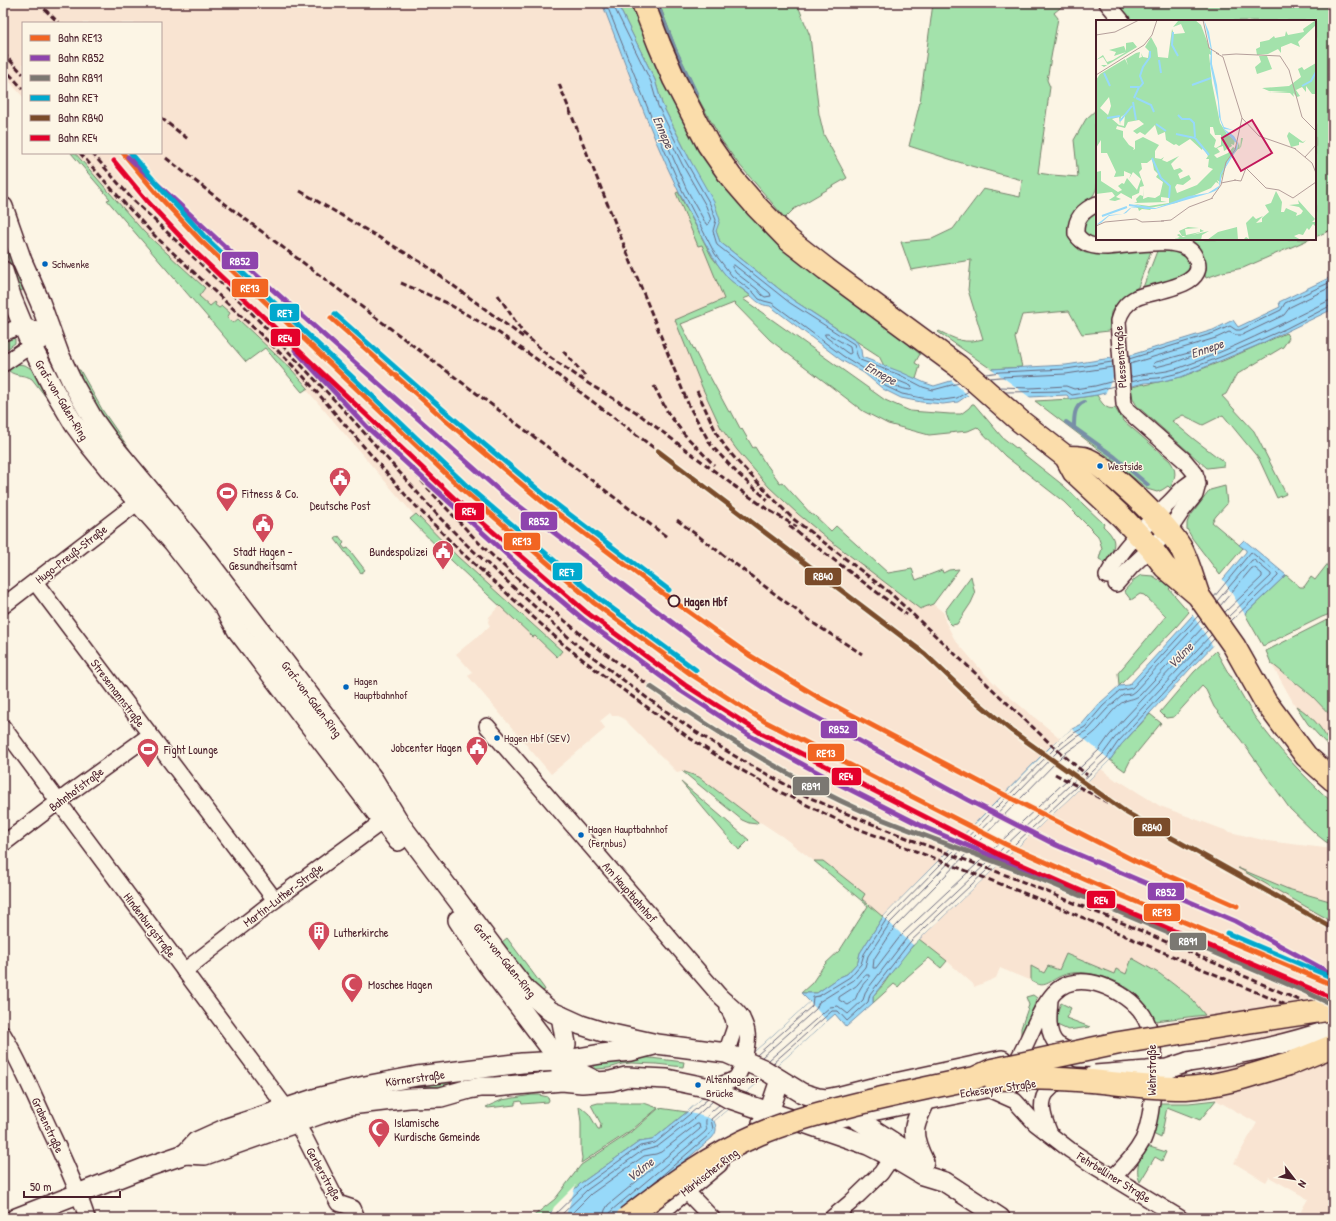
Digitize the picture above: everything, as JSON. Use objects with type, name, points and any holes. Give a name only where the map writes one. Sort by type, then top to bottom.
[{"type":"main road","points":[[643,3],[674,79],[708,144],[731,177],[757,207],[790,240],[826,269],[958,366],[1020,421],[1066,457],[1074,472],[1144,541],[1166,567],[1198,595],[1234,646],[1265,701],[1306,756],[1333,780]]},
{"type":"main road","points":[[1066,457],[1085,458],[1100,466],[1138,499],[1182,550],[1198,595]]},
{"type":"main road","points":[[981,1083],[992,1070],[1119,1043],[1333,1009]]},
{"type":"main road","points":[[627,1218],[699,1165],[724,1151],[760,1133],[824,1112],[981,1083],[993,1079],[1030,1078],[1075,1080],[1186,1088],[1211,1085],[1246,1077],[1289,1064],[1333,1046]]},
{"type":"street","points":[[1107,3],[1121,20]]},
{"type":"street","name":"Plessenstraße","points":[[1096,204],[1088,208],[1077,221],[1076,234],[1082,242],[1090,246],[1102,247],[1168,242],[1187,248],[1194,254],[1198,263],[1198,271],[1194,278],[1163,291],[1137,298],[1126,304],[1118,321],[1124,404],[1127,410],[1184,460],[1195,473],[1197,479]]},
{"type":"street","name":"Graf-von-Galen-Ring","points":[[3,207],[22,261],[59,354],[72,382],[93,419],[108,440],[193,542],[293,673],[373,779],[401,825],[508,967],[526,990],[550,1011],[603,1032],[657,1044]]},
{"type":"street","name":"Graf-von-Galen-Ring","points":[[3,271],[22,326],[32,348],[74,424],[88,443],[138,502],[158,523],[225,608],[237,630],[466,930],[486,963],[560,1060]]},
{"type":"street","points":[[3,334],[22,326],[52,334]]},
{"type":"street","points":[[3,364],[21,352],[32,348],[52,334]]},
{"type":"street","points":[[1161,524],[1144,541],[1132,566],[1112,580],[1120,555],[1144,541],[1161,524],[1188,483],[1197,479],[1198,484],[1195,495],[1182,511],[1161,524]]},
{"type":"street","name":"Hugo-Preuß-Straße","points":[[3,606],[138,502]]},
{"type":"street","name":"Stresemannstraße","points":[[35,582],[275,900]]},
{"type":"street","name":"Am Hauptbahnhof","points":[[487,726],[726,1003],[734,1009],[745,1025],[748,1041],[735,1056]]},
{"type":"street","name":"Hindenburgstraße","points":[[3,728],[292,1116]]},
{"type":"street","name":"Bahnhofstraße","points":[[3,844],[150,735]]},
{"type":"street","name":"Martin-Luther-Straße","points":[[184,971],[275,900],[383,821]]},
{"type":"street","name":"Wehrstraße","points":[[1020,1057],[1038,1017],[1055,992],[1074,982],[1084,981],[1095,983],[1128,999],[1144,1016],[1149,1028],[1153,1047],[1154,1069],[1151,1108],[1147,1128],[1143,1138],[1131,1159],[1113,1178]]},
{"type":"street","points":[[1050,999],[1048,1019],[1051,1034],[1056,1043],[1082,1066]]},
{"type":"street","points":[[561,1016],[566,1044],[560,1060],[562,1081]]},
{"type":"street","name":"Eckeseyer Straße","points":[[826,1099],[991,1062],[1020,1057],[1082,1066],[1166,1058],[1188,1062],[1224,1057],[1268,1048],[1333,1029]]},
{"type":"street","name":"Grabenstraße","points":[[3,1034],[17,1058],[79,1193],[87,1218]]},
{"type":"street","points":[[657,1044],[735,1056],[763,1069],[802,1093],[813,1097],[826,1099],[924,1162],[945,1182],[1000,1218]]},
{"type":"street","name":"Körnerstraße","points":[[16,1218],[144,1168],[185,1154],[205,1155],[292,1116],[332,1094],[386,1082],[522,1063],[631,1051],[657,1044]]},
{"type":"street","points":[[710,1088],[732,1080],[737,1076],[735,1056]]},
{"type":"street","points":[[560,1060],[574,1070],[604,1081],[626,1077],[667,1079],[710,1088],[728,1098],[868,1145],[922,1175],[945,1182]]},
{"type":"street","name":"Eckeseyer Straße","points":[[748,1142],[772,1138],[832,1119],[926,1100],[981,1083],[1058,1081],[1082,1066]]},
{"type":"street","points":[[748,1142],[769,1112],[780,1080]]},
{"type":"street","name":"Körnerstraße","points":[[292,1116],[350,1105],[410,1098],[441,1097],[481,1087],[562,1081],[582,1083],[604,1081]]},
{"type":"street","points":[[1050,1134],[1044,1121],[1043,1101],[1046,1094],[1058,1081]]},
{"type":"street","name":"Fehrbelliner Straße","points":[[981,1083],[1015,1101],[1035,1123],[1086,1161],[1180,1218]]},
{"type":"street","points":[[924,1162],[916,1144],[914,1133],[917,1118],[926,1100]]},
{"type":"street","name":"Gerberstraße","points":[[292,1116],[338,1203],[353,1208],[357,1218]]},
{"type":"street","name":"Märkischer Ring","points":[[652,1218],[685,1190],[748,1142]]},
{"type":"street","points":[[832,1218],[850,1204],[881,1173],[892,1158]]},
{"type":"street","points":[[685,1190],[712,1218]]},
{"type":"shaded area","points":[[3,3],[602,3],[660,150],[751,296],[681,324],[707,375],[709,375],[729,412],[731,411],[753,448],[755,447],[766,465],[780,483],[782,482],[812,515],[814,515],[920,609],[933,604],[944,613],[945,621],[955,640],[1001,690],[1060,738],[1117,781],[1118,780],[1160,806],[1230,832],[1267,841],[1333,849],[1333,902],[1288,889],[1250,873],[1265,884],[1333,922],[1333,1218],[1297,1218],[1308,1199],[1269,1177],[1266,1182],[1234,1163],[1257,1123],[1216,1100],[1204,1015],[1189,996],[1160,974],[1132,958],[1126,974],[1114,974],[1066,954],[1059,970],[1045,973],[1031,966],[1031,981],[1000,968],[996,978],[974,987],[973,984],[947,961],[894,929],[862,899],[865,894],[823,862],[814,861],[783,837],[762,823],[758,822],[699,777],[682,771],[677,772],[623,718],[612,716],[610,713],[600,721],[605,729],[551,774],[468,676],[472,672],[456,654],[490,626],[488,622],[489,617],[500,605],[533,637],[535,635],[556,657],[562,650],[458,557],[416,514],[414,515],[306,389],[308,387],[292,370],[238,319],[233,323],[227,317],[230,313],[222,306],[220,309],[215,305],[210,307],[199,296],[204,289],[144,232],[76,154],[162,154],[162,22],[22,22],[22,96],[3,74]]},
{"type":"shaded area","points":[[1271,663],[1312,696],[1333,718],[1333,751],[1315,732],[1297,709]]},
{"type":"green space","points":[[617,3],[632,3],[670,95],[696,142],[910,343],[909,345],[920,354],[915,363],[920,366],[916,379],[884,366],[879,356],[793,300],[720,242],[690,160],[662,104],[655,80]]},
{"type":"green space","points":[[659,3],[797,3],[810,36],[819,114],[824,135],[847,178],[794,209],[785,218],[737,162],[722,141],[698,98],[699,97],[676,48]]},
{"type":"green space","points":[[933,3],[1066,3],[1054,13],[1058,18],[1047,80],[1050,87],[1038,173],[1078,177],[1074,140],[1086,119],[1096,110],[1096,188],[1090,200],[1072,217],[1069,223],[1068,230],[1071,239],[1077,248],[1086,253],[1147,247],[1151,251],[1138,287],[1125,295],[1111,312],[1109,331],[1082,334],[1069,311],[1022,315],[1015,338],[1022,367],[991,369],[938,332],[939,331],[956,339],[965,341],[983,339],[968,290],[971,260],[911,270],[901,242],[932,239],[953,229],[983,189],[1020,197],[1022,180],[971,166],[909,146],[920,102]]},
{"type":"green space","points":[[1108,3],[1333,3],[1333,229],[1316,237],[1316,20],[1122,20]]},
{"type":"green space","points":[[72,154],[76,154],[144,232],[205,288],[199,296],[210,306],[215,302],[215,305],[219,308],[222,306],[230,313],[227,318],[233,323],[238,319],[292,370],[308,388],[302,392],[265,348],[246,362],[107,200],[110,199]]},
{"type":"green space","points":[[678,192],[712,257],[729,279],[751,296],[743,299],[885,400],[910,411],[950,414],[961,414],[972,404],[974,404],[1002,437],[1064,486],[1104,524],[1103,526],[1111,535],[1114,543],[1112,552],[1106,563],[1099,559],[1102,548],[1098,536],[1064,502],[1005,456],[977,427],[968,431],[929,435],[888,424],[863,411],[770,340],[734,303],[681,324],[707,375],[709,375],[729,412],[731,411],[753,448],[755,447],[766,465],[780,483],[782,482],[812,515],[814,515],[831,531],[836,526],[888,573],[912,569],[916,580],[942,570],[943,573],[949,570],[959,569],[933,604],[920,609],[832,542],[798,514],[769,487],[737,450],[721,428],[702,387],[675,320],[724,299],[702,245],[698,246],[676,193]]},
{"type":"green space","points":[[1096,211],[1096,240],[1121,240],[1091,242],[1081,231],[1082,221]]},
{"type":"green space","points":[[1179,240],[1308,240],[1243,268],[1223,272],[1206,278],[1197,253]]},
{"type":"green space","points":[[3,242],[23,290],[19,292],[11,265],[3,247]]},
{"type":"green space","points":[[1172,246],[1190,260],[1189,268],[1186,274],[1183,278],[1142,290],[1157,251],[1156,247]]},
{"type":"green space","points":[[1286,333],[1289,338],[1283,347],[1236,375],[1226,394],[1222,396],[1254,431],[1286,494],[1277,498],[1259,459],[1223,415],[1203,425],[1183,415],[1172,421],[1224,462],[1224,466],[1207,468],[1137,406],[1133,399],[1132,387],[1181,377],[1225,360]]},
{"type":"green space","points":[[12,338],[15,339],[15,343],[3,352],[3,341]]},
{"type":"green space","points":[[17,364],[25,365],[35,371],[59,414],[32,379],[9,371]]},
{"type":"green space","points":[[80,370],[103,411],[137,460],[188,520],[237,584],[124,448],[98,409],[77,371]]},
{"type":"green space","points":[[1097,395],[1106,407],[1112,409],[1115,408],[1125,422],[1170,461],[1174,468],[1175,474],[1174,481],[1170,488],[1168,486],[1157,492],[1147,489],[1110,458],[1035,401],[1070,399]]},
{"type":"green space","points":[[1225,486],[1227,504],[1212,522],[1243,548],[1220,575],[1192,538],[1187,529],[1187,523],[1189,518],[1210,490]]},
{"type":"green space","points":[[416,514],[458,557],[562,651],[557,657],[535,636],[533,637],[455,564],[410,519]]},
{"type":"green space","points":[[339,536],[344,543],[342,545],[345,549],[348,548],[365,570],[361,573],[335,539]]},
{"type":"green space","points":[[1333,557],[1333,613],[1263,646],[1245,614],[1286,575],[1300,587],[1304,587],[1311,577],[1315,580]]},
{"type":"green space","points":[[1141,575],[1153,576],[1162,582],[1164,580],[1171,587],[1169,589],[1189,612],[1119,686],[1118,673],[1166,616],[1144,595],[1140,594],[1131,600],[1124,591]]},
{"type":"green space","points":[[971,576],[975,594],[971,603],[957,624],[952,625],[949,622],[945,611]]},
{"type":"green space","points":[[1333,619],[1333,718],[1312,696],[1271,663],[1266,651],[1325,621]]},
{"type":"green space","points":[[1216,651],[1254,716],[1263,728],[1291,762],[1333,803],[1333,844],[1326,842],[1316,834],[1290,809],[1241,740],[1214,707],[1206,690],[1202,686],[1174,717],[1166,718],[1160,712],[1194,672]]},
{"type":"green space","points":[[1296,706],[1314,720],[1323,731],[1333,751],[1308,724]]},
{"type":"green space","points":[[1150,714],[1161,723],[1130,761],[1125,771],[1110,760],[1121,745]]},
{"type":"green space","points":[[682,771],[699,777],[758,822],[757,824],[742,820]]},
{"type":"green space","points":[[681,782],[749,840],[739,850]]},
{"type":"green space","points":[[814,861],[823,861],[865,894],[862,899],[883,917],[860,953],[858,962],[847,974],[840,977],[817,993],[801,993],[812,983],[824,965],[840,950],[868,906]]},
{"type":"green space","points":[[1238,868],[1288,889],[1333,902],[1333,922]]},
{"type":"green space","points":[[507,938],[545,990],[539,992],[502,945],[502,942]]},
{"type":"green space","points":[[919,939],[947,961],[941,968],[929,958],[898,987],[894,984],[873,1003],[873,996],[883,985],[900,960]]},
{"type":"green space","points":[[1066,954],[1114,974],[1116,969],[1126,974],[1132,958],[1160,974],[1189,996],[1205,1015],[1155,1021],[1143,1002],[1131,990],[1102,976],[1070,973],[1043,985],[1036,984],[1031,981],[1031,966],[1044,973],[1048,966],[1059,970]]},
{"type":"green space","points":[[1033,995],[1037,998],[1023,1036],[1021,1037],[1021,1028],[1029,1005],[1026,997]]},
{"type":"green space","points":[[1061,1003],[1071,1008],[1066,1018],[1090,1027],[1068,1030],[1057,1025],[1055,1017]]},
{"type":"green space","points":[[642,1057],[684,1062],[683,1067],[631,1063],[609,1068],[596,1069],[593,1065],[593,1064]]},
{"type":"green space","points":[[464,1080],[464,1083],[444,1086],[408,1088],[380,1093],[422,1083],[443,1083]]},
{"type":"green space","points":[[532,1095],[548,1097],[549,1100],[548,1102],[522,1104],[521,1101],[515,1102],[515,1105],[486,1107],[502,1100]]},
{"type":"green space","points":[[1216,1100],[1200,1120],[1167,1107],[1161,1138],[1153,1134],[1159,1103],[1189,1103]]},
{"type":"green space","points":[[598,1103],[644,1103],[658,1108],[633,1129],[581,1163],[581,1122],[579,1107],[589,1114],[598,1129],[600,1129],[601,1124],[591,1105]]},
{"type":"green space","points":[[659,1108],[687,1112],[652,1140],[639,1142],[581,1183],[545,1218],[531,1218],[555,1199],[581,1165],[634,1130]]},
{"type":"green space","points":[[1150,1147],[1166,1152],[1162,1161],[1155,1157],[1140,1182],[1138,1168],[1140,1158]]},
{"type":"water","name":"Ennepe","points":[[602,3],[617,3],[655,80],[662,104],[690,160],[714,202],[720,220],[716,231],[720,242],[793,300],[857,342],[861,350],[862,357],[934,386],[991,369],[1066,365],[1131,355],[1213,330],[1233,320],[1238,327],[1280,307],[1279,302],[1333,276],[1333,309],[1256,346],[1181,377],[1158,382],[1144,383],[1097,395],[1070,399],[1067,395],[1030,397],[968,395],[958,402],[943,404],[901,398],[883,389],[864,373],[841,360],[770,306],[763,305],[758,302],[730,280],[722,271],[704,242],[667,166],[644,112]]},
{"type":"water","name":"Volme","points":[[1244,540],[1286,575],[1229,629],[1190,669],[1121,745],[1110,760],[913,945],[873,996],[873,1003],[846,1027],[835,1014],[714,1121],[716,1130],[712,1138],[616,1218],[545,1218],[581,1183],[639,1142],[652,1140],[687,1112],[810,1002],[801,993],[817,993],[840,977],[847,974],[858,962],[860,953],[883,917],[1051,746],[1072,729],[1082,724],[1100,703],[1119,686],[1129,685],[1192,616],[1246,552],[1246,550],[1239,545]]},
{"type":"pier","points":[[1129,353],[1132,388],[1105,394],[1113,377],[1111,356]]},
{"type":"pier","points":[[989,367],[1032,399],[970,397],[950,379]]},
{"type":"pier","points":[[1222,578],[1246,616],[1214,648],[1192,614]]},
{"type":"pier","points":[[1072,729],[1110,760],[913,945],[883,917],[1060,738]]},
{"type":"pier","points":[[810,1002],[827,1021],[714,1121],[709,1118],[687,1112]]},
{"type":"pier","points":[[576,1185],[565,1218],[549,1218],[554,1207]]},
{"type":"waterway","points":[[657,3],[675,49],[696,93]]},
{"type":"waterway","points":[[1074,427],[1076,409],[1084,402]]},
{"type":"waterway","points":[[1066,422],[1115,457],[1148,485]]},
{"type":"railway","points":[[38,3],[58,22]]},
{"type":"railway","points":[[3,53],[22,73]]},
{"type":"railway","points":[[3,67],[22,88]]},
{"type":"railway","points":[[559,84],[689,406],[711,445],[738,474],[768,500]]},
{"type":"railway","points":[[162,119],[188,139]]},
{"type":"railway","points":[[81,154],[155,236],[270,343],[303,376],[409,499],[460,551],[563,644],[604,676],[691,739],[722,759],[780,792],[846,824],[1044,901],[1333,1025]]},
{"type":"railway","points":[[93,154],[132,199],[244,305],[344,410],[441,519],[467,545],[577,645],[647,698],[696,732],[738,758],[806,796],[912,840],[1011,877],[1130,926],[1333,1015]]},
{"type":"railway","points":[[166,158],[667,537]]},
{"type":"railway","points":[[300,191],[424,264],[523,337]]},
{"type":"railway","points":[[401,283],[445,302],[499,333],[535,358],[658,451]]},
{"type":"railway","points":[[498,295],[523,333],[551,358],[589,384],[636,412],[737,488]]},
{"type":"railway","points":[[563,351],[587,378]]},
{"type":"railway","points":[[654,386],[668,413],[684,434],[714,465]]},
{"type":"railway","points":[[697,391],[717,434],[726,448],[792,518],[889,592],[1056,749],[1087,775]]},
{"type":"railway","points":[[356,406],[434,495],[481,545],[544,603],[590,642],[651,687]]},
{"type":"railway","points":[[733,485],[767,509],[797,527]]},
{"type":"railway","points":[[677,520],[816,625],[862,654]]},
{"type":"railway","points":[[789,526],[907,615]]},
{"type":"railway","points":[[1055,774],[1127,813]]},
{"type":"railway","points":[[1316,919],[1333,927]]},
{"type":"rail line","name":"RE13","points":[[124,154],[157,194],[200,240],[463,490],[594,603],[692,675],[764,721],[1005,844],[1118,894],[1333,985]]},
{"type":"rail line","name":"RE7","points":[[132,154],[204,236],[467,486],[598,598],[696,670]]},
{"type":"rail line","name":"RB52","points":[[128,157],[245,265],[502,493],[724,662],[773,694],[968,800],[1056,845],[1235,921],[1330,973]]},
{"type":"rail line","name":"RE4","points":[[114,161],[148,202],[192,249],[455,499],[586,612],[685,685],[759,732],[1000,855],[1113,905],[1328,996]]},
{"type":"rail line","name":"RE7","points":[[335,314],[447,413],[548,498],[669,590]]},
{"type":"rail line","name":"RE13","points":[[331,318],[443,418],[544,503],[665,595],[749,655],[818,697],[997,791],[1135,861],[1237,906]]},
{"type":"rail line","name":"RB52","points":[[295,350],[370,430],[516,563],[583,619],[678,689],[752,737],[841,785],[926,828],[1095,900]]},
{"type":"rail line","name":"RB40","points":[[658,451],[925,654],[966,693],[1012,731],[1127,813],[1333,928]]},
{"type":"rail line","name":"RB91","points":[[651,687],[756,755],[838,800],[888,822],[1073,893],[1304,991],[1333,1005]]},
{"type":"rail line","name":"RE7","points":[[1227,933],[1333,978]]},
{"type":"place","name":"Schwenke","points":[[45,264]]},
{"type":"place","name":"Westside","points":[[1100,466]]},
{"type":"place","name":"Deutsche Post","points":[[340,498]]},
{"type":"place","name":"Fitness & Co.","points":[[227,512]]},
{"type":"place","name":"Stadt Hagen - Gesundheitsamt","points":[[263,544]]},
{"type":"place","name":"Bundespolizei","points":[[443,570]]},
{"type":"place","name":"Hagen Hbf","points":[[674,601]]},
{"type":"place","name":"Hagen Hauptbahnhof","points":[[346,687]]},
{"type":"place","name":"Hagen Hbf (SEV)","points":[[497,738]]},
{"type":"place","name":"Jobcenter Hagen","points":[[477,766]]},
{"type":"place","name":"Fight Lounge","points":[[148,768]]},
{"type":"place","name":"Hagen Hauptbahnhof (Fernbus)","points":[[581,835]]},
{"type":"place","name":"Lutherkirche","points":[[319,952]]},
{"type":"place","name":"Moschee Hagen","points":[[352,1004]]},
{"type":"place","name":"Altenhagener Brücke","points":[[698,1085]]},
{"type":"place","name":"Islamische Kurdische Gemeinde","points":[[379,1148]]}]
